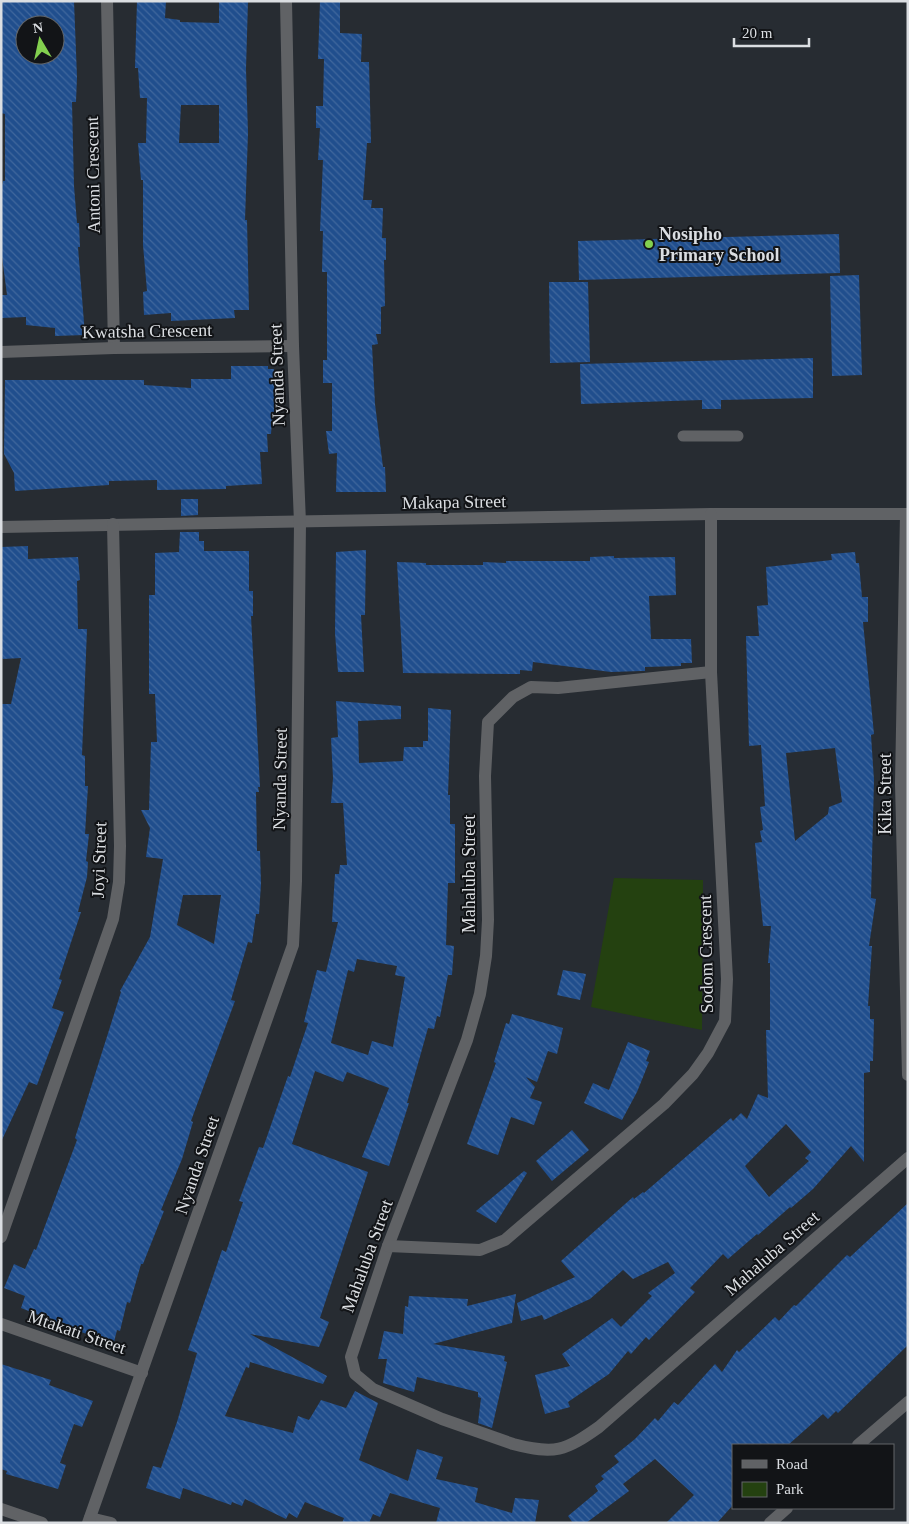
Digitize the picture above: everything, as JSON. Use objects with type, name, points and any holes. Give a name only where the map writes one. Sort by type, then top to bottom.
[{"type":"street","name":"Antoni Crescent","points":[[107,1],[114,348]]},
{"type":"street","name":"Nyanda Street","points":[[89,1520],[293,946],[296,881],[300,523],[292,346],[286,1]]},
{"type":"street","name":"Kwatsha Crescent","points":[[1,352],[114,348],[292,346]]},
{"type":"street","name":"Makapa Street","points":[[1,526],[300,523],[712,514],[907,514]]},
{"type":"street","name":"Sodom Crescent","points":[[388,1246],[480,1250],[505,1240],[676,1093],[693,1074],[725,1021],[727,979],[711,672],[712,514]]},
{"type":"street","name":"Kika Street","points":[[907,514],[901,783],[908,1074]]},
{"type":"street","name":"Joyi Street","points":[[1,1237],[113,919],[117,897],[120,846],[113,524]]},
{"type":"street","name":"Mahaluba Street","points":[[711,672],[558,688],[531,687],[513,697],[488,722],[486,768],[488,920],[486,956],[480,994],[467,1040],[441,1112],[388,1246],[354,1345],[351,1358],[355,1374],[373,1389],[442,1418],[513,1444],[531,1449],[551,1450],[573,1445],[599,1426],[908,1158]]},
{"type":"street","name":"Mtakati Street","points":[[1,1324],[142,1373]]},
{"type":"street","points":[[859,1444],[908,1402]]},
{"type":"street","points":[[1,1509],[42,1523]]},
{"type":"street","points":[[770,1523],[786,1509]]},
{"type":"street","points":[[89,1520],[111,1523]]},
{"type":"lane","points":[[683,436],[738,436]]},
{"type":"green space","points":[[614,878],[703,880],[702,1030],[591,1007]]},
{"type":"building","points":[[1,1],[74,1],[77,77],[76,102],[72,102],[74,186],[77,223],[79,223],[80,247],[78,247],[85,335],[55,336],[55,328],[26,325],[26,317],[1,318],[1,295],[7,295],[1,249],[1,190],[3,181],[5,181],[5,114],[1,113]]},
{"type":"building","points":[[137,1],[166,1],[165,18],[180,20],[180,22],[219,23],[219,1],[248,1],[246,69],[248,133],[245,220],[247,220],[249,310],[234,310],[235,318],[171,321],[171,313],[144,315],[143,292],[147,291],[143,245],[143,180],[141,180],[138,143],[146,143],[147,98],[140,98],[138,68],[135,68]],"holes":[[[181,105],[219,105],[219,143],[179,143]]]},
{"type":"building","points":[[320,1],[340,1],[340,33],[362,34],[361,62],[369,62],[371,143],[367,143],[363,200],[372,200],[371,208],[383,208],[382,238],[386,238],[386,260],[384,260],[385,306],[381,307],[381,334],[376,334],[378,344],[372,345],[375,404],[383,467],[385,467],[386,492],[336,492],[337,453],[329,454],[326,431],[332,431],[332,383],[323,383],[323,360],[327,360],[327,272],[322,272],[323,231],[320,231],[323,160],[318,160],[320,128],[316,128],[316,106],[323,106],[324,59],[318,59]]},
{"type":"building","points":[[839,234],[840,273],[579,280],[578,241]]},
{"type":"building","points":[[859,275],[862,375],[832,376],[830,276]]},
{"type":"building","points":[[549,282],[588,282],[590,362],[550,363]]},
{"type":"building","points":[[813,358],[813,398],[721,400],[721,409],[702,409],[702,400],[581,404],[580,364]]},
{"type":"building","points":[[231,366],[268,366],[268,369],[274,369],[274,392],[280,391],[280,420],[272,420],[271,434],[267,434],[268,452],[260,452],[262,484],[226,486],[226,489],[157,490],[157,480],[109,481],[109,485],[15,491],[14,473],[4,454],[5,380],[144,380],[144,385],[191,388],[191,379],[231,379]]},
{"type":"building","points":[[181,499],[198,499],[198,515],[181,516]]},
{"type":"building","points":[[180,532],[199,532],[199,541],[204,541],[204,551],[249,551],[249,591],[253,591],[253,616],[251,616],[260,787],[258,787],[259,792],[256,792],[257,851],[260,851],[261,884],[259,914],[256,914],[252,943],[248,942],[231,1000],[235,1001],[191,1121],[193,1122],[182,1159],[161,1210],[164,1211],[143,1264],[141,1264],[130,1303],[127,1302],[120,1331],[117,1330],[114,1342],[94,1337],[21,1308],[25,1296],[4,1288],[14,1264],[25,1269],[34,1249],[36,1250],[77,1140],[75,1138],[120,991],[150,937],[163,859],[146,857],[150,828],[141,810],[149,810],[151,742],[157,742],[155,694],[149,694],[149,595],[155,595],[155,553],[179,552]],"holes":[[[183,895],[221,895],[214,944],[177,925]]]},
{"type":"building","points":[[28,546],[28,559],[78,557],[80,580],[77,581],[78,629],[87,629],[82,755],[85,756],[85,786],[88,786],[85,834],[89,834],[86,861],[88,862],[87,877],[78,912],[81,912],[59,979],[62,980],[52,1008],[64,1012],[37,1085],[29,1082],[1,1142],[1,704],[11,704],[21,658],[3,659],[1,657],[1,547]]},
{"type":"building","points":[[366,550],[365,615],[361,615],[364,672],[338,672],[335,633],[336,552]]},
{"type":"building","points":[[855,552],[856,563],[859,563],[862,597],[868,597],[868,622],[863,622],[874,734],[871,735],[874,780],[871,898],[876,899],[869,946],[872,946],[868,1006],[870,1006],[870,1019],[874,1019],[873,1061],[870,1061],[870,1072],[864,1073],[864,1162],[851,1146],[813,1189],[791,1208],[728,1259],[723,1254],[690,1288],[695,1292],[649,1340],[646,1337],[631,1354],[628,1351],[609,1374],[568,1402],[570,1407],[545,1414],[535,1375],[570,1366],[562,1354],[612,1318],[621,1327],[652,1296],[648,1293],[675,1273],[668,1262],[633,1279],[623,1270],[590,1299],[544,1320],[542,1315],[521,1321],[517,1303],[575,1277],[561,1261],[633,1197],[634,1199],[644,1193],[731,1118],[733,1121],[741,1113],[747,1119],[758,1094],[768,1098],[766,1030],[770,1030],[770,963],[768,963],[771,926],[763,926],[755,843],[762,842],[760,831],[763,830],[760,807],[765,806],[761,745],[749,746],[746,636],[759,636],[757,606],[768,605],[766,567],[832,560],[831,554]],"holes":[[[835,748],[842,802],[829,807],[828,814],[795,841],[786,753]],[[786,1124],[811,1152],[805,1158],[809,1161],[769,1197],[745,1166]]]},
{"type":"building","points":[[614,556],[614,558],[675,557],[676,595],[649,596],[651,639],[691,639],[692,663],[681,663],[681,666],[645,667],[645,671],[611,672],[533,662],[532,671],[520,670],[520,674],[403,673],[397,562],[426,563],[426,565],[483,565],[483,562],[506,563],[506,561],[590,561],[590,557]]},
{"type":"building","points":[[336,701],[401,706],[401,719],[358,721],[359,763],[403,761],[404,747],[423,747],[423,741],[428,741],[428,708],[451,710],[448,795],[450,795],[450,824],[455,824],[455,883],[448,883],[446,945],[454,946],[452,975],[448,975],[440,1017],[437,1016],[434,1029],[428,1028],[407,1103],[409,1103],[389,1166],[362,1157],[389,1088],[347,1072],[343,1082],[315,1071],[292,1144],[368,1172],[320,1318],[329,1322],[319,1347],[250,1334],[327,1376],[323,1384],[250,1362],[249,1368],[246,1367],[225,1416],[293,1433],[298,1416],[309,1420],[321,1400],[346,1408],[355,1391],[378,1403],[359,1460],[408,1481],[417,1449],[443,1457],[436,1479],[478,1488],[475,1502],[512,1513],[515,1498],[539,1500],[535,1523],[436,1523],[440,1508],[390,1493],[380,1517],[373,1514],[369,1523],[342,1523],[344,1518],[305,1502],[297,1518],[289,1513],[286,1519],[245,1499],[242,1506],[232,1502],[231,1505],[183,1488],[180,1499],[146,1488],[153,1466],[161,1468],[177,1422],[197,1353],[188,1350],[222,1250],[226,1252],[243,1202],[239,1201],[259,1147],[263,1148],[288,1076],[290,1077],[308,1023],[304,1022],[317,970],[326,972],[338,922],[332,922],[335,874],[339,874],[340,865],[347,865],[343,803],[331,803],[333,778],[331,738],[338,737]],"holes":[[[357,959],[397,966],[395,975],[405,977],[393,1047],[372,1041],[368,1055],[331,1043],[348,970],[354,972]]]},
{"type":"building","points":[[563,970],[586,974],[580,1000],[557,995]]},
{"type":"building","points":[[512,1014],[563,1028],[557,1054],[548,1051],[537,1082],[526,1077],[535,1087],[530,1098],[542,1102],[534,1125],[511,1117],[498,1155],[467,1144],[496,1063],[494,1062],[506,1023],[509,1024]]},
{"type":"building","points":[[628,1042],[650,1051],[646,1061],[649,1062],[637,1092],[622,1120],[584,1103],[593,1083],[609,1090]]},
{"type":"building","points":[[572,1130],[589,1150],[552,1181],[536,1161]]},
{"type":"building","points":[[524,1171],[527,1173],[496,1223],[476,1211]]},
{"type":"building","points":[[908,1203],[908,1345],[838,1413],[836,1411],[828,1419],[823,1414],[789,1444],[732,1444],[732,1506],[717,1523],[666,1523],[694,1495],[655,1459],[623,1484],[629,1491],[586,1523],[573,1523],[568,1516],[598,1491],[595,1486],[604,1479],[601,1476],[619,1462],[614,1456],[635,1439],[655,1418],[658,1421],[674,1402],[678,1405],[715,1364],[722,1372],[737,1350],[739,1352],[775,1317],[779,1321],[847,1255],[850,1257]]},
{"type":"building","points":[[516,1294],[512,1323],[433,1344],[505,1356],[504,1361],[507,1362],[492,1428],[478,1423],[481,1398],[478,1397],[478,1392],[417,1377],[414,1392],[383,1383],[387,1359],[378,1359],[384,1331],[403,1334],[405,1306],[408,1307],[409,1296],[468,1299],[467,1306]]},
{"type":"building","points":[[1,1364],[51,1380],[49,1385],[93,1401],[82,1427],[74,1424],[60,1463],[66,1465],[58,1489],[6,1474],[7,1471],[1,1469]]},
{"type":"place","name":"Nosipho Primary School","points":[[649,244]]}]
